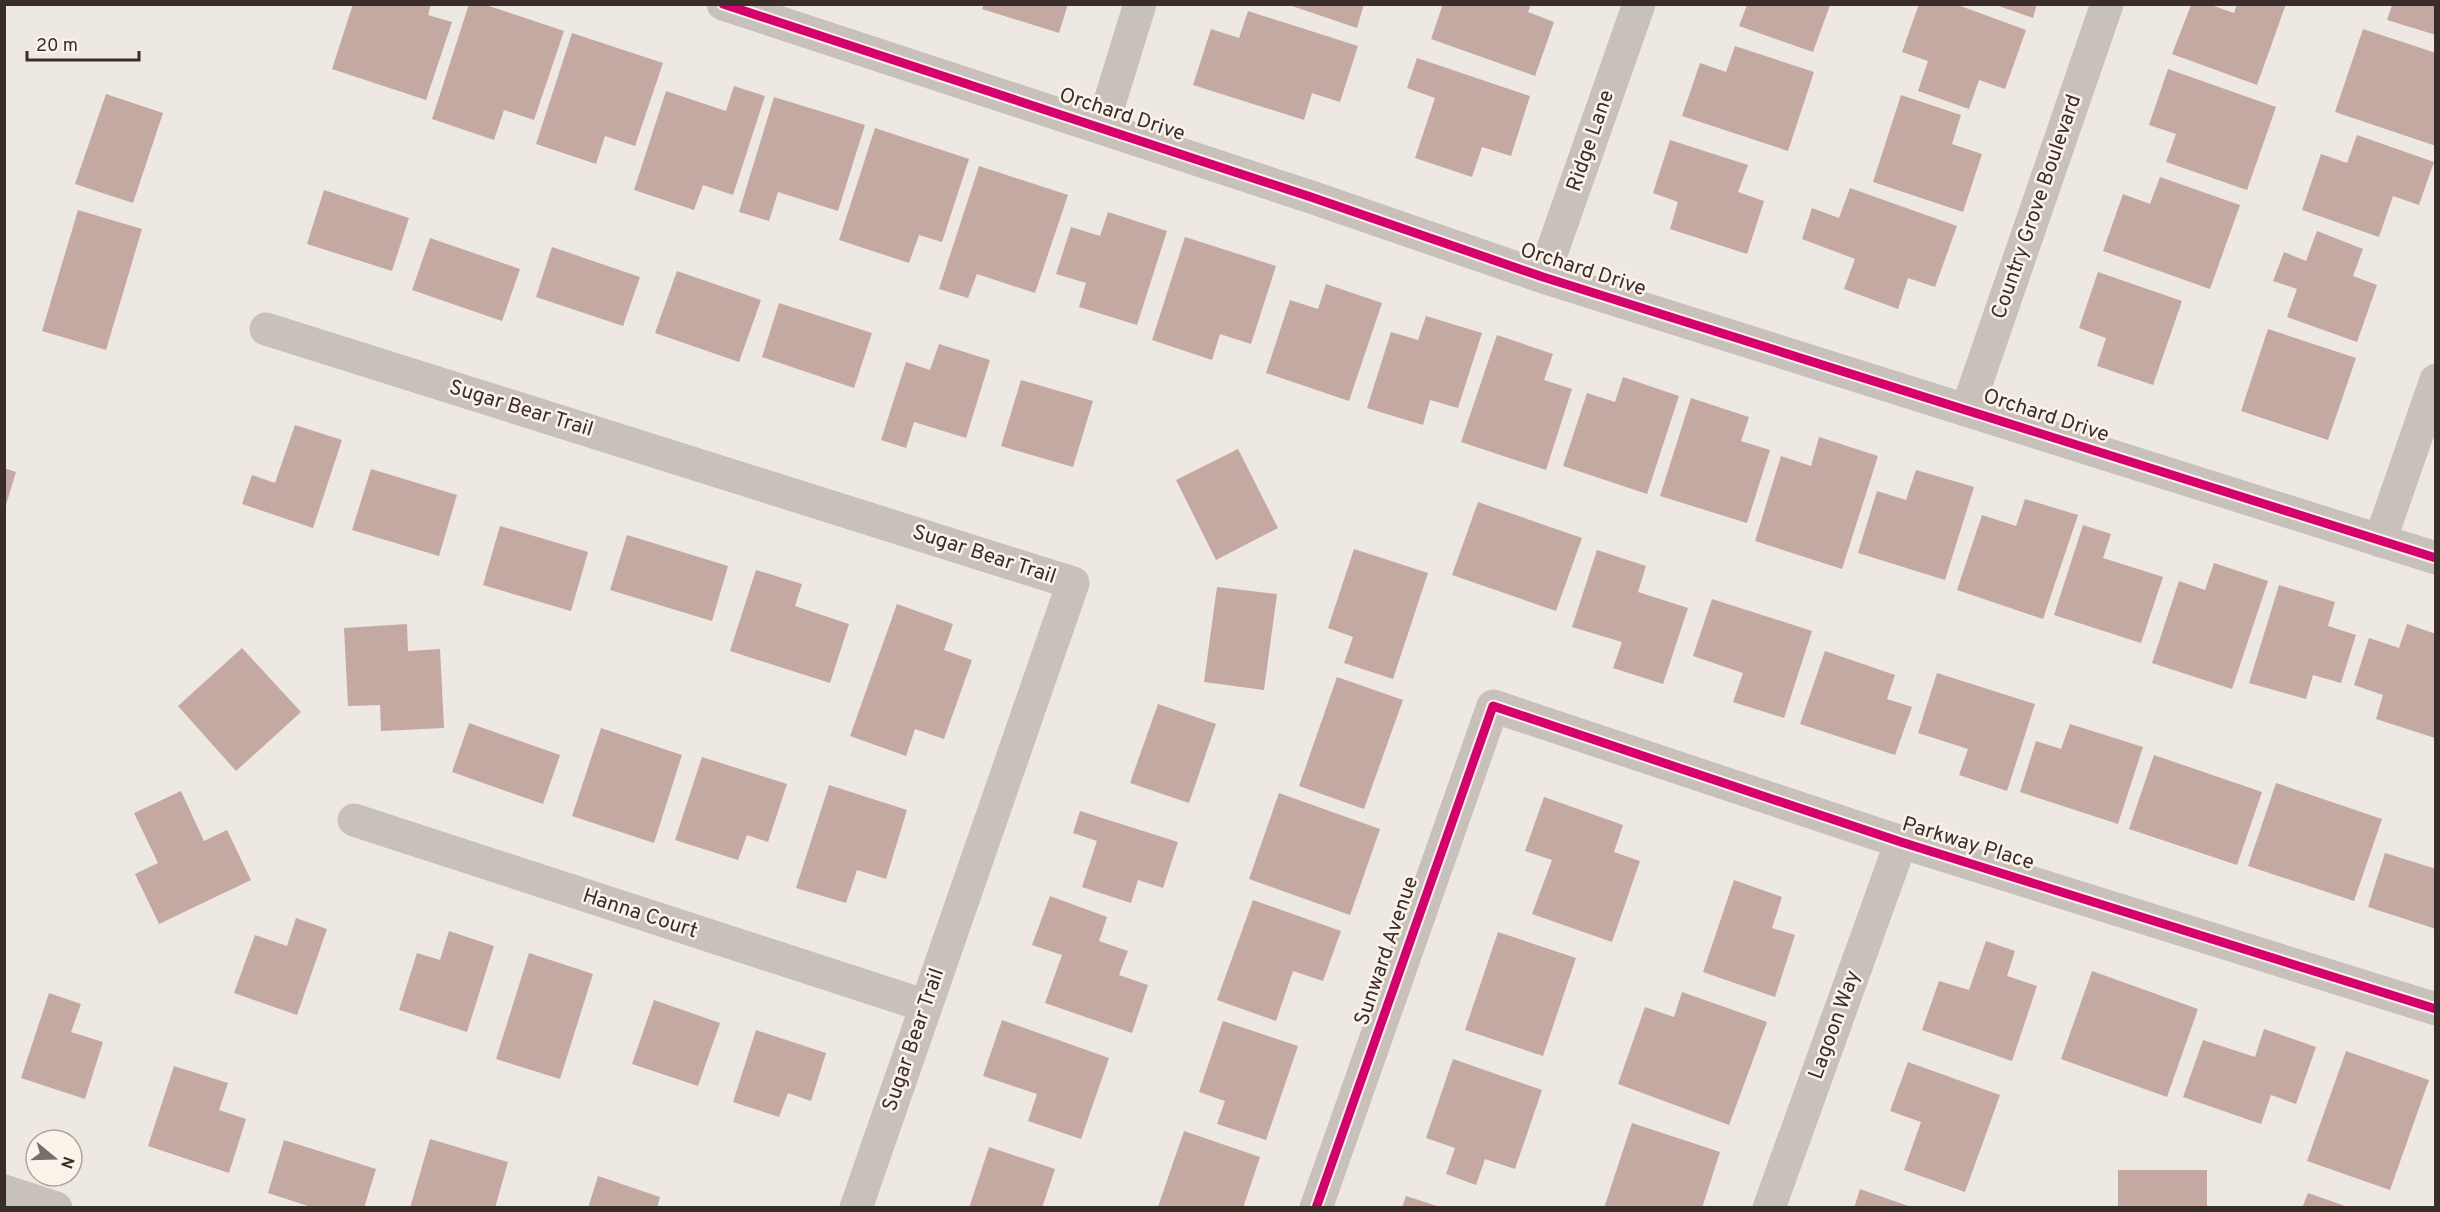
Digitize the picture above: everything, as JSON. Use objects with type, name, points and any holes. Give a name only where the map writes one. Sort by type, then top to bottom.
[{"type":"street","name":"Orchard Drive","points":[[723,4],[1102,127],[1543,277],[2436,558]]},
{"type":"street","points":[[1102,127],[1140,4]]},
{"type":"street","name":"Ridge Lane","points":[[1543,277],[1639,4]]},
{"type":"street","name":"Country Grove Boulevard","points":[[1967,410],[2107,4]]},
{"type":"street","name":"Sugar Bear Trail","points":[[266,329],[1072,583],[856,1208]]},
{"type":"street","points":[[2380,541],[2436,380]]},
{"type":"street","name":"Parkway Place","points":[[1493,706],[1901,842],[2436,1009]]},
{"type":"street","name":"Sunward Avenue","points":[[1316,1208],[1493,706]]},
{"type":"street","name":"Hanna Court","points":[[354,820],[926,1006]]},
{"type":"street","name":"Lagoon Way","points":[[1769,1208],[1901,842]]},
{"type":"street","points":[[4,1191],[56,1208]]},
{"type":"building","points":[[353,4],[431,4],[428,15],[452,22],[426,100],[332,69]]},
{"type":"building","points":[[469,4],[483,4],[564,31],[534,120],[504,110],[494,140],[432,119]]},
{"type":"building","points":[[984,4],[1068,4],[1059,33],[982,9]]},
{"type":"building","points":[[1286,4],[1364,4],[1357,28]]},
{"type":"building","points":[[1443,4],[1531,4],[1528,12],[1554,22],[1535,76],[1431,39]]},
{"type":"building","points":[[1919,4],[1955,4],[2026,30],[2005,89],[1979,80],[1969,109],[1918,91],[1928,61],[1902,52]]},
{"type":"building","points":[[1993,4],[2037,4],[2033,18]]},
{"type":"building","points":[[2237,4],[2286,4],[2257,85],[2172,54],[2191,5],[2211,5],[2234,13]]},
{"type":"building","points":[[1747,5],[1830,5],[1813,52],[1739,26]]},
{"type":"building","points":[[2392,5],[2436,5],[2436,35],[2387,20]]},
{"type":"building","points":[[1248,11],[1358,46],[1340,102],[1312,93],[1304,120],[1193,85],[1211,29],[1239,38]]},
{"type":"building","points":[[2363,29],[2436,53],[2436,146],[2335,112]]},
{"type":"building","points":[[572,33],[663,63],[635,146],[605,136],[596,164],[536,144]]},
{"type":"building","points":[[1735,46],[1814,72],[1788,151],[1682,116],[1700,63],[1726,72]]},
{"type":"building","points":[[1417,58],[1530,96],[1511,156],[1482,147],[1472,177],[1415,158],[1435,98],[1407,88]]},
{"type":"building","points":[[2168,69],[2276,107],[2247,190],[2166,162],[2176,134],[2149,125]]},
{"type":"building","points":[[734,86],[765,96],[733,195],[703,185],[694,210],[634,190],[666,91],[726,111]]},
{"type":"building","points":[[106,94],[163,113],[133,203],[75,184]]},
{"type":"building","points":[[1901,95],[1961,115],[1952,144],[1982,154],[1963,212],[1873,182]]},
{"type":"building","points":[[774,97],[865,125],[838,211],[778,192],[769,221],[739,212]]},
{"type":"building","points":[[875,128],[969,159],[942,242],[919,235],[909,263],[839,240]]},
{"type":"building","points":[[2357,135],[2434,162],[2419,205],[2393,196],[2379,237],[2302,210],[2321,154],[2347,163]]},
{"type":"building","points":[[1670,140],[1748,165],[1738,192],[1764,201],[1747,254],[1670,229],[1678,202],[1653,193]]},
{"type":"building","points":[[979,166],[1068,195],[1035,293],[977,274],[968,298],[939,289]]},
{"type":"building","points":[[2160,177],[2240,205],[2210,289],[2103,251],[2123,194],[2150,204]]},
{"type":"building","points":[[1850,188],[1957,226],[1935,287],[1908,278],[1898,309],[1844,289],[1855,259],[1802,239],[1812,208],[1839,218]]},
{"type":"building","points":[[324,190],[409,218],[392,271],[307,244]]},
{"type":"building","points":[[78,210],[142,229],[106,350],[42,331]]},
{"type":"building","points":[[1108,212],[1167,231],[1137,325],[1079,307],[1086,283],[1056,274],[1071,227],[1100,236]]},
{"type":"building","points":[[2317,231],[2363,249],[2353,276],[2377,285],[2357,342],[2287,317],[2297,289],[2273,281],[2284,252],[2306,261]]},
{"type":"building","points":[[1185,237],[1276,266],[1251,344],[1220,334],[1212,360],[1152,340]]},
{"type":"building","points":[[430,238],[520,269],[502,321],[412,290]]},
{"type":"building","points":[[552,247],[640,277],[623,326],[536,297]]},
{"type":"building","points":[[677,271],[761,300],[739,362],[655,333]]},
{"type":"building","points":[[2098,272],[2182,301],[2153,385],[2097,366],[2106,338],[2079,328]]},
{"type":"building","points":[[1326,284],[1382,303],[1349,401],[1266,373],[1290,300],[1318,309]]},
{"type":"building","points":[[779,303],[872,333],[854,388],[762,357]]},
{"type":"building","points":[[1426,316],[1482,333],[1458,408],[1430,400],[1423,425],[1367,408],[1391,332],[1418,340]]},
{"type":"building","points":[[2268,329],[2356,358],[2328,440],[2241,411]]},
{"type":"building","points":[[1497,335],[1553,354],[1544,380],[1572,389],[1546,470],[1461,442]]},
{"type":"building","points":[[939,344],[990,360],[966,438],[914,422],[906,448],[881,440],[906,362],[930,370]]},
{"type":"building","points":[[1623,377],[1679,396],[1647,494],[1563,466],[1587,393],[1615,402]]},
{"type":"building","points":[[1021,380],[1093,401],[1073,467],[1001,446]]},
{"type":"building","points":[[1691,398],[1749,417],[1741,441],[1770,450],[1747,523],[1660,496]]},
{"type":"building","points":[[295,425],[342,440],[313,528],[242,504],[252,475],[275,483]]},
{"type":"building","points":[[1819,437],[1878,456],[1842,569],[1755,541],[1781,456],[1811,466]]},
{"type":"building","points":[[1238,449],[1278,528],[1216,560],[1176,480]]},
{"type":"building","points":[[4,468],[16,472],[5,508],[4,507]]},
{"type":"building","points":[[371,469],[457,495],[439,556],[352,530]]},
{"type":"building","points":[[1916,470],[1974,487],[1945,580],[1858,553],[1877,491],[1906,500]]},
{"type":"building","points":[[2025,499],[2078,515],[2043,619],[1957,590],[1982,515],[2016,526]]},
{"type":"building","points":[[1478,502],[1582,538],[1556,611],[1452,575]]},
{"type":"building","points":[[2083,525],[2111,534],[2103,558],[2163,577],[2141,643],[2054,615]]},
{"type":"building","points":[[500,526],[588,552],[571,611],[483,585]]},
{"type":"building","points":[[627,535],[728,566],[712,621],[610,590]]},
{"type":"building","points":[[1354,549],[1428,573],[1393,679],[1344,663],[1353,637],[1328,628]]},
{"type":"building","points":[[1597,550],[1646,566],[1638,592],[1688,608],[1663,684],[1613,668],[1622,642],[1572,627]]},
{"type":"building","points":[[2214,563],[2268,581],[2232,689],[2152,663],[2179,581],[2205,590]]},
{"type":"building","points":[[756,570],[802,584],[795,606],[849,624],[830,683],[730,651]]},
{"type":"building","points":[[2279,585],[2335,602],[2328,626],[2356,635],[2341,683],[2313,675],[2306,699],[2249,683]]},
{"type":"building","points":[[1217,587],[1277,594],[1264,690],[1204,682]]},
{"type":"building","points":[[1712,599],[1812,631],[1784,718],[1733,702],[1743,673],[1693,656]]},
{"type":"building","points":[[897,604],[953,624],[944,650],[972,660],[944,739],[915,729],[906,756],[850,736]]},
{"type":"building","points":[[407,624],[408,651],[440,649],[444,728],[381,731],[380,705],[348,706],[344,628]]},
{"type":"building","points":[[2407,624],[2436,634],[2435,738],[2376,719],[2383,695],[2354,685],[2369,638],[2399,648]]},
{"type":"building","points":[[242,648],[301,712],[236,771],[178,706]]},
{"type":"building","points":[[1825,651],[1895,675],[1887,699],[1912,707],[1895,755],[1800,724]]},
{"type":"building","points":[[1937,673],[2035,704],[2007,791],[1959,775],[1968,749],[1918,733]]},
{"type":"building","points":[[1337,677],[1403,700],[1364,809],[1299,786]]},
{"type":"building","points":[[1158,704],[1216,724],[1189,803],[1130,783]]},
{"type":"building","points":[[469,723],[560,755],[543,804],[452,772]]},
{"type":"building","points":[[2070,724],[2143,747],[2118,824],[2020,792],[2036,741],[2061,749]]},
{"type":"building","points":[[601,728],[682,755],[654,843],[572,816]]},
{"type":"building","points":[[2154,755],[2262,792],[2237,865],[2129,829]]},
{"type":"building","points":[[702,757],[787,784],[768,842],[747,835],[738,860],[675,840]]},
{"type":"building","points":[[2276,783],[2382,819],[2354,901],[2248,866]]},
{"type":"building","points":[[829,785],[907,810],[886,879],[857,870],[846,903],[796,888]]},
{"type":"building","points":[[181,791],[204,841],[227,830],[251,880],[159,924],[135,874],[158,863],[134,813]]},
{"type":"building","points":[[1279,793],[1380,829],[1350,915],[1249,879]]},
{"type":"building","points":[[1544,797],[1623,825],[1614,852],[1640,861],[1612,942],[1532,914],[1552,860],[1525,851]]},
{"type":"building","points":[[1080,811],[1178,842],[1163,888],[1138,880],[1131,903],[1082,887],[1097,841],[1073,833]]},
{"type":"building","points":[[2385,853],[2436,869],[2436,929],[2368,907]]},
{"type":"building","points":[[1734,880],[1782,897],[1772,928],[1795,935],[1775,997],[1703,972]]},
{"type":"building","points":[[1050,896],[1107,917],[1099,941],[1128,951],[1119,975],[1148,985],[1132,1033],[1045,1003],[1062,955],[1032,945]]},
{"type":"building","points":[[1253,900],[1341,931],[1323,981],[1293,971],[1276,1021],[1217,1000]]},
{"type":"building","points":[[296,918],[327,929],[297,1015],[234,993],[255,935],[287,946]]},
{"type":"building","points":[[449,931],[494,946],[467,1032],[399,1010],[417,953],[440,960]]},
{"type":"building","points":[[1498,932],[1576,958],[1543,1056],[1465,1030]]},
{"type":"building","points":[[1986,941],[2015,951],[2007,976],[2037,986],[2012,1061],[1922,1030],[1939,981],[1969,990]]},
{"type":"building","points":[[529,953],[593,974],[560,1079],[496,1059]]},
{"type":"building","points":[[2092,971],[2198,1009],[2167,1097],[2061,1059]]},
{"type":"building","points":[[1682,992],[1767,1022],[1729,1125],[1618,1084],[1645,1007],[1674,1017]]},
{"type":"building","points":[[49,993],[81,1004],[71,1032],[103,1042],[85,1099],[21,1078]]},
{"type":"building","points":[[654,1000],[720,1023],[698,1086],[632,1064]]},
{"type":"building","points":[[1002,1020],[1109,1058],[1081,1139],[1028,1121],[1037,1094],[983,1076]]},
{"type":"building","points":[[1223,1021],[1298,1046],[1266,1140],[1217,1124],[1225,1101],[1199,1092]]},
{"type":"building","points":[[2264,1029],[2316,1047],[2296,1104],[2271,1095],[2261,1124],[2183,1097],[2203,1040],[2255,1057]]},
{"type":"building","points":[[756,1030],[826,1053],[811,1101],[788,1093],[779,1117],[733,1102]]},
{"type":"building","points":[[2346,1051],[2429,1080],[2390,1190],[2307,1161]]},
{"type":"building","points":[[1453,1059],[1542,1090],[1515,1169],[1485,1159],[1476,1185],[1446,1174],[1455,1148],[1426,1138]]},
{"type":"building","points":[[1908,1062],[2000,1095],[1965,1192],[1904,1170],[1921,1122],[1890,1111]]},
{"type":"building","points":[[174,1066],[228,1083],[219,1110],[246,1119],[229,1173],[148,1146]]},
{"type":"building","points":[[1632,1123],[1720,1152],[1702,1208],[1604,1208]]},
{"type":"building","points":[[1184,1131],[1260,1157],[1243,1208],[1158,1207]]},
{"type":"building","points":[[430,1139],[508,1162],[495,1208],[410,1208]]},
{"type":"building","points":[[284,1140],[376,1169],[364,1208],[314,1208],[268,1193]]},
{"type":"building","points":[[989,1147],[1055,1169],[1042,1208],[969,1208]]},
{"type":"building","points":[[2118,1170],[2207,1170],[2207,1208],[2118,1208]]},
{"type":"building","points":[[598,1176],[660,1197],[657,1208],[588,1208]]},
{"type":"building","points":[[1860,1189],[1911,1207],[1911,1208],[1854,1208]]},
{"type":"building","points":[[2308,1193],[2348,1207],[2348,1208],[2302,1208]]},
{"type":"building","points":[[1406,1196],[1440,1207],[1440,1208],[1402,1208]]},
{"type":"cycle path","points":[[723,4],[1311,197],[1543,277],[2436,558]]},
{"type":"cycle path","points":[[1316,1208],[1493,706],[1901,842],[2436,1009]]}]
